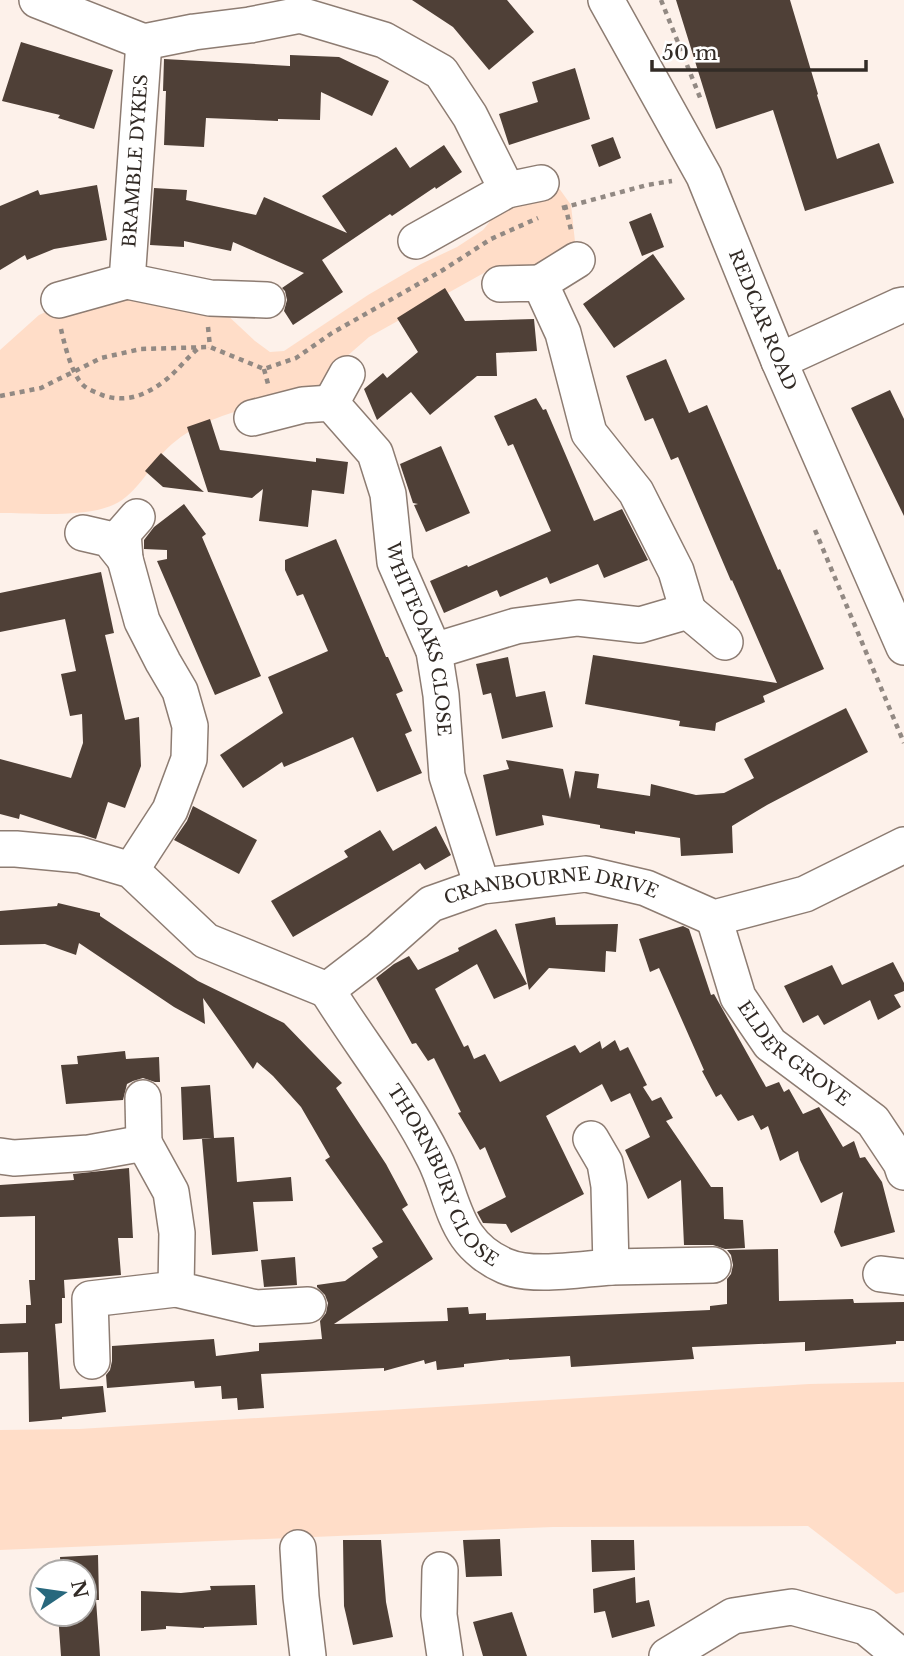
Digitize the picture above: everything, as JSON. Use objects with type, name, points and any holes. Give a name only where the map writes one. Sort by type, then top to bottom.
[{"type":"street","points":[[37,0],[144,42],[250,25],[300,8],[384,40],[441,72],[470,116],[507,190]]},
{"type":"street","name":"REDCAR ROAD","points":[[606,0],[704,176],[779,361],[904,647]]},
{"type":"street","name":"BRAMBLE DYKES","points":[[127,281],[144,42]]},
{"type":"street","points":[[416,241],[507,190],[548,202]]},
{"type":"street","points":[[500,284],[540,284],[577,260]]},
{"type":"street","points":[[58,300],[127,281],[210,298],[267,300]]},
{"type":"street","points":[[540,284],[563,333],[589,433],[636,492],[676,571],[688,611],[725,642]]},
{"type":"street","points":[[779,361],[904,305]]},
{"type":"street","name":"WHITEOAKS CLOSE","points":[[252,418],[303,405],[339,388],[374,453],[388,494],[395,562],[433,651],[441,695],[447,776],[482,886]]},
{"type":"street","points":[[131,870],[170,810],[189,759],[190,726],[180,691],[142,621],[125,559],[123,533],[137,517]]},
{"type":"street","points":[[83,533],[109,539],[125,559]]},
{"type":"street","points":[[433,651],[516,626],[578,618],[640,625],[688,611]]},
{"type":"street","points":[[713,918],[805,894],[904,845]]},
{"type":"street","points":[[0,849],[80,855],[131,870],[206,941],[327,990]]},
{"type":"street","name":"CRANBOURNE DRIVE","points":[[327,990],[379,950],[431,904],[482,886],[586,874],[646,888],[713,918]]},
{"type":"street","name":"ELDER GROVE","points":[[713,918],[738,997],[770,1044],[873,1121],[901,1163],[904,1172]]},
{"type":"street","name":"THORNBURY CLOSE","points":[[327,990],[412,1118],[435,1159],[456,1217],[468,1238],[485,1254],[504,1266],[524,1272],[713,1265]]},
{"type":"street","points":[[143,1098],[144,1143],[171,1192],[177,1233],[176,1289]]},
{"type":"street","points":[[591,1139],[605,1163],[609,1186],[611,1267]]},
{"type":"street","points":[[0,1156],[14,1158],[89,1153],[144,1143]]},
{"type":"street","points":[[92,1361],[90,1299],[176,1289],[256,1308],[309,1305]]},
{"type":"street","points":[[298,1548],[308,1656]]},
{"type":"street","points":[[440,1570],[439,1615],[445,1656]]},
{"type":"street","points":[[667,1656],[733,1616],[792,1607],[866,1627],[901,1656]]},
{"type":"path","points":[[0,396],[41,388],[101,358],[141,349],[210,347],[264,369],[296,358],[332,333],[443,270],[548,202],[566,206],[647,185],[704,176]]},
{"type":"path","points":[[548,202],[566,206]]},
{"type":"path","points":[[566,206],[577,260]]},
{"type":"path","points":[[58,300],[61,332],[75,372],[82,384],[114,399],[141,396],[164,381],[202,347]]},
{"type":"shaded area","points":[[556,184],[571,205],[577,260],[532,270],[515,265],[491,269],[369,337],[346,357],[319,394],[242,410],[188,432],[165,451],[138,486],[113,505],[87,512],[0,513],[0,350],[39,315],[59,306],[117,295],[224,312],[270,352],[284,351],[368,295],[421,264],[457,247],[483,230],[496,214]]},
{"type":"shaded area","points":[[904,1382],[904,1592],[896,1594],[808,1526],[553,1527],[0,1550],[0,1430],[79,1429],[809,1384]]},
{"type":"building","points":[[412,0],[507,0],[534,32],[489,70],[453,27]]},
{"type":"building","points":[[676,0],[790,0],[837,159],[879,143],[894,183],[805,211],[773,110],[716,129]]},
{"type":"building","points":[[21,42],[113,70],[94,129],[58,118],[60,115],[2,101]]},
{"type":"building","points":[[290,55],[339,57],[389,81],[372,116],[321,92],[320,120],[206,118],[204,147],[164,145],[164,59],[290,66]]},
{"type":"building","points":[[575,68],[590,119],[509,145],[499,114],[538,102],[532,82]]},
{"type":"building","points":[[613,137],[621,158],[599,167],[591,145]]},
{"type":"building","points":[[444,145],[462,172],[392,216],[390,214],[322,260],[343,292],[293,325],[284,311],[287,300],[282,288],[304,273],[233,242],[231,251],[184,241],[184,247],[150,245],[154,188],[187,190],[186,200],[256,215],[264,197],[347,233],[322,196],[396,147],[410,168]]},
{"type":"building","points":[[97,185],[107,240],[54,249],[27,260],[25,255],[0,270],[0,206],[38,190],[40,195]]},
{"type":"building","points":[[651,213],[664,247],[642,256],[629,222]]},
{"type":"building","points":[[653,254],[685,299],[614,348],[583,304]]},
{"type":"building","points":[[445,288],[465,321],[534,319],[537,351],[496,353],[497,376],[477,376],[430,415],[411,392],[377,420],[364,389],[383,373],[387,378],[418,352],[397,318]]},
{"type":"building","points":[[666,359],[689,413],[707,405],[824,669],[763,696],[765,702],[716,723],[715,731],[679,726],[680,721],[585,704],[593,655],[777,683],[678,457],[671,460],[653,418],[645,421],[626,376]]},
{"type":"building","points":[[890,390],[904,419],[904,516],[851,408]]},
{"type":"building","points":[[536,398],[543,410],[546,409],[594,521],[622,509],[648,560],[604,578],[598,564],[550,584],[547,577],[500,597],[497,590],[444,613],[430,581],[551,531],[513,444],[508,446],[494,416]]},
{"type":"building","points":[[210,419],[220,450],[316,462],[316,458],[348,462],[344,494],[312,490],[308,527],[259,521],[263,489],[252,498],[208,492],[187,427]]},
{"type":"building","points":[[441,446],[470,513],[426,532],[414,505],[418,504],[413,503],[400,464]]},
{"type":"building","points":[[161,453],[204,492],[163,487],[145,471]]},
{"type":"building","points":[[184,504],[206,534],[202,537],[261,676],[215,695],[157,561],[167,559],[167,550],[144,549],[144,540],[154,527]]},
{"type":"building","points":[[336,539],[403,691],[396,694],[412,731],[405,734],[422,773],[377,792],[353,737],[284,767],[282,762],[243,788],[220,755],[283,713],[268,677],[328,651],[303,594],[297,596],[285,570],[285,560]]},
{"type":"building","points":[[101,572],[114,633],[105,635],[125,720],[139,717],[141,766],[125,808],[108,802],[96,839],[20,814],[19,819],[0,814],[0,759],[71,778],[83,743],[82,714],[70,716],[61,674],[76,671],[65,619],[0,632],[0,593]]},
{"type":"building","points":[[508,657],[516,697],[545,691],[553,727],[502,739],[491,693],[483,695],[476,664]]},
{"type":"building","points":[[846,708],[868,752],[732,826],[733,853],[681,856],[680,838],[635,831],[635,834],[542,815],[544,825],[496,836],[483,775],[509,769],[506,760],[563,769],[570,799],[575,771],[599,774],[597,788],[650,796],[651,784],[696,795],[724,793],[754,778],[744,759]]},
{"type":"building","points":[[193,806],[257,840],[239,874],[174,840]]},
{"type":"building","points":[[436,826],[451,855],[425,870],[420,863],[293,937],[271,901],[348,857],[344,851],[380,830],[393,851]]},
{"type":"building","points":[[58,903],[100,913],[100,916],[198,981],[284,1023],[342,1083],[336,1088],[386,1164],[408,1205],[402,1209],[433,1259],[334,1324],[448,1321],[447,1308],[468,1307],[469,1314],[486,1313],[486,1320],[710,1310],[710,1306],[727,1304],[727,1279],[733,1265],[727,1250],[778,1249],[779,1301],[853,1299],[854,1303],[904,1302],[904,1341],[896,1341],[896,1344],[805,1351],[805,1342],[692,1347],[694,1359],[571,1367],[570,1356],[509,1359],[437,1370],[436,1361],[425,1364],[424,1360],[384,1371],[384,1368],[261,1374],[264,1408],[238,1410],[237,1398],[222,1399],[221,1386],[195,1388],[194,1381],[107,1388],[106,1375],[112,1361],[112,1346],[214,1339],[216,1356],[259,1351],[259,1343],[322,1339],[320,1321],[326,1313],[328,1303],[317,1285],[345,1281],[378,1257],[372,1248],[383,1242],[325,1160],[330,1157],[301,1107],[257,1062],[253,1069],[203,998],[205,1024],[174,1007],[79,943],[76,955],[45,944],[0,945],[0,911],[57,906]]},
{"type":"building","points":[[555,917],[556,925],[618,924],[616,952],[606,951],[605,972],[549,968],[529,990],[515,924]]},
{"type":"building","points":[[683,926],[689,929],[711,995],[714,994],[766,1087],[779,1082],[784,1092],[789,1089],[803,1114],[819,1107],[843,1147],[854,1141],[860,1158],[865,1157],[882,1182],[895,1232],[841,1247],[834,1232],[843,1192],[821,1203],[798,1151],[780,1161],[768,1126],[761,1130],[753,1115],[738,1121],[721,1094],[716,1097],[702,1071],[704,1070],[659,968],[650,972],[639,939]]},
{"type":"building","points":[[496,929],[527,984],[494,999],[477,964],[435,989],[464,1047],[468,1045],[474,1059],[485,1054],[500,1082],[575,1045],[580,1053],[600,1041],[602,1049],[615,1040],[620,1051],[628,1047],[647,1085],[643,1087],[652,1101],[661,1097],[673,1118],[666,1121],[711,1187],[723,1187],[724,1219],[743,1220],[745,1248],[684,1245],[681,1180],[648,1199],[625,1150],[650,1137],[630,1093],[611,1102],[602,1084],[546,1116],[584,1194],[511,1233],[506,1224],[483,1223],[477,1212],[506,1197],[485,1147],[480,1150],[458,1113],[461,1112],[434,1058],[428,1061],[416,1043],[412,1044],[376,978],[409,956],[418,970],[459,951],[458,948]]},
{"type":"building","points":[[893,962],[904,983],[904,991],[894,995],[901,1007],[878,1020],[870,1000],[824,1025],[818,1015],[803,1023],[784,986],[832,965],[842,985]]},
{"type":"building","points":[[125,1051],[126,1059],[159,1057],[160,1082],[143,1078],[133,1081],[127,1084],[123,1100],[66,1104],[61,1065],[78,1064],[77,1056]]},
{"type":"building","points":[[210,1085],[214,1138],[234,1137],[237,1182],[291,1177],[293,1201],[253,1202],[258,1251],[212,1255],[202,1139],[212,1138],[183,1140],[181,1087]]},
{"type":"building","points":[[129,1168],[133,1238],[118,1238],[121,1275],[64,1280],[62,1323],[55,1324],[60,1389],[103,1386],[106,1412],[29,1422],[28,1352],[0,1353],[0,1324],[26,1323],[26,1305],[31,1305],[29,1280],[35,1280],[35,1216],[0,1217],[0,1185],[74,1180],[73,1174]]},
{"type":"building","points":[[295,1257],[297,1285],[264,1287],[261,1260]]},
{"type":"building","points":[[500,1539],[502,1576],[466,1577],[463,1540]]},
{"type":"building","points":[[343,1540],[381,1540],[386,1602],[393,1637],[353,1645],[344,1606]]},
{"type":"building","points":[[591,1540],[634,1540],[635,1570],[592,1572]]},
{"type":"building","points":[[98,1555],[99,1600],[98,1558],[60,1557]]},
{"type":"building","points":[[635,1577],[636,1603],[649,1600],[655,1626],[612,1638],[605,1611],[594,1613],[593,1589]]},
{"type":"building","points":[[255,1585],[257,1625],[204,1628],[166,1626],[166,1629],[141,1631],[141,1591],[181,1593],[211,1590],[210,1586]]},
{"type":"building","points":[[512,1612],[527,1656],[483,1656],[473,1622]]},
{"type":"building","points":[[59,1628],[98,1628],[100,1656],[61,1656]]}]
